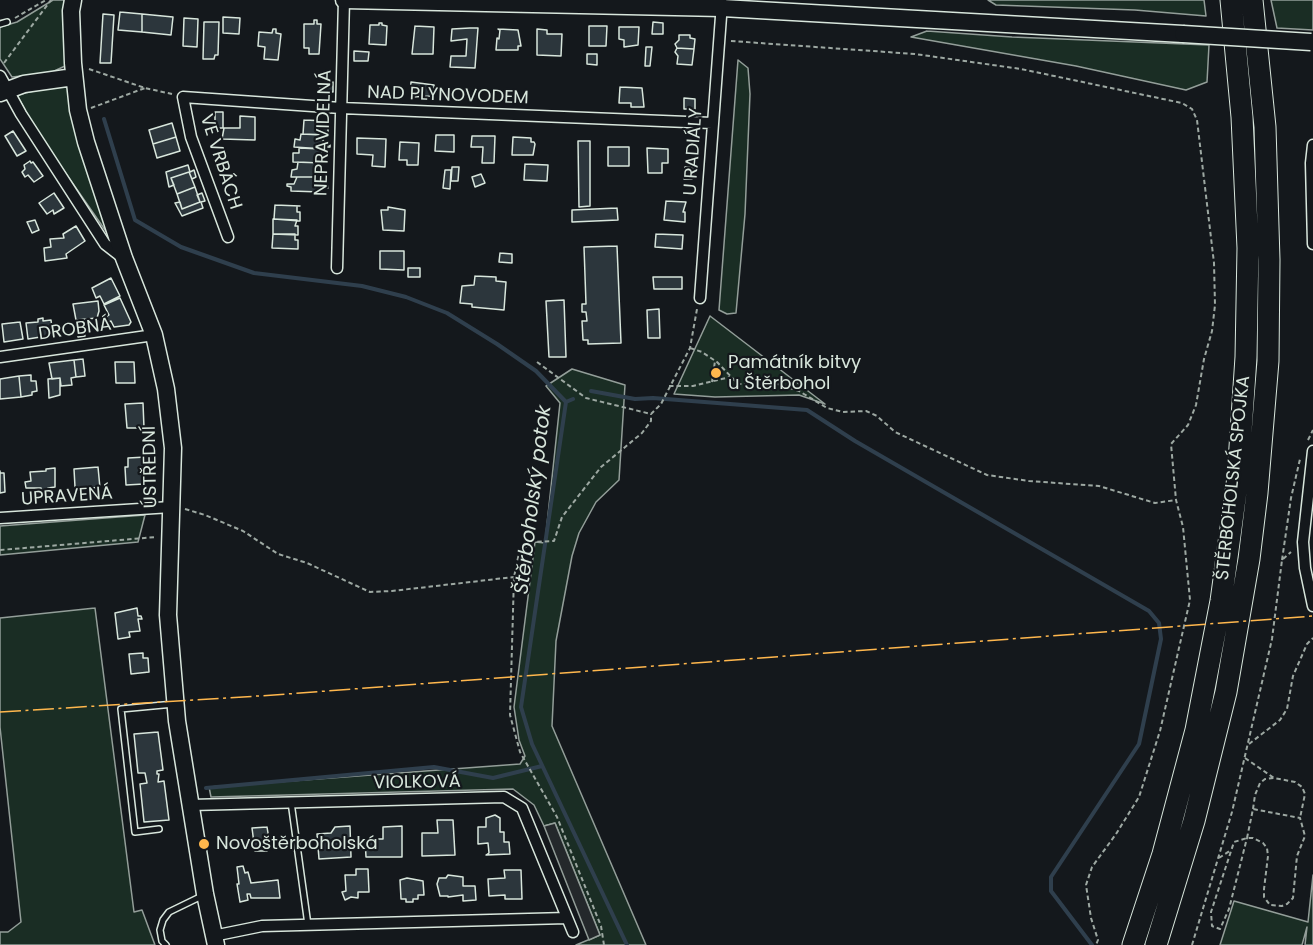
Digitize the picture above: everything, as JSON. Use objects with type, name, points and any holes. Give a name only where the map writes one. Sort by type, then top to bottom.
[{"type":"highway","name":"ŠTĚRBOHOLSKÁ SPOJKA","points":[[1133,945],[1163,854],[1196,730],[1221,601],[1238,477],[1246,367],[1248,248],[1242,117],[1230,0]]},
{"type":"highway","name":"ŠTĚRBOHOLSKÁ SPOJKA","points":[[1156,945],[1194,821],[1226,692],[1246,583],[1257,493],[1268,361],[1270,270],[1264,127],[1252,0]]},
{"type":"street","name":"ÚSTŘEDNÍ","points":[[73,0],[71,11],[78,72],[78,110],[86,142],[124,258],[154,336],[166,389],[173,448],[168,615],[176,704],[213,940]]},
{"type":"street","points":[[344,0],[722,4],[1312,42]]},
{"type":"street","name":"NEPRAVIDELNÁ","points":[[337,268],[344,0]]},
{"type":"street","name":"U RADIÁLY","points":[[700,298],[722,4]]},
{"type":"street","points":[[78,72],[24,84],[2,86],[105,243],[124,258]]},
{"type":"street","name":"NAD PLYNOVODEM","points":[[183,97],[341,108],[712,123]]},
{"type":"street","name":"VE VRBÁCH","points":[[183,97],[191,137],[228,237]]},
{"type":"street","points":[[1313,145],[1311,163],[1313,244]]},
{"type":"street","name":"DROBNÁ","points":[[0,357],[154,336]]},
{"type":"street","points":[[1308,448],[1303,542],[1305,568],[1313,606]]},
{"type":"street","name":"UPRAVENÁ","points":[[0,518],[171,507]]},
{"type":"street","name":"VIOLKOVÁ","points":[[191,805],[504,797],[522,808],[573,932]]},
{"type":"street","points":[[213,940],[262,926],[567,918]]},
{"type":"lane","points":[[0,24],[7,22]]},
{"type":"lane","points":[[159,829],[135,832],[120,709],[176,704]]},
{"type":"lane","points":[[291,802],[308,924]]},
{"type":"lane","points":[[166,945],[162,940],[160,930],[169,912],[205,894]]},
{"type":"path","points":[[7,22],[46,0]]},
{"type":"path","points":[[4,63],[51,0]]},
{"type":"path","points":[[719,40],[915,54],[1021,69],[1182,103],[1192,109],[1197,120],[1214,263],[1215,305],[1212,331],[1204,359],[1196,405],[1188,425],[1171,444],[1176,500],[1183,527],[1190,600],[1160,731],[1138,797],[1116,834],[1092,867],[1086,885],[1091,918],[1098,940],[1096,945]]},
{"type":"path","points":[[78,72],[183,97]]},
{"type":"path","points":[[88,109],[145,88]]},
{"type":"path","points":[[604,945],[600,926],[557,817],[520,752],[510,715],[514,577],[519,553],[531,542],[554,541],[562,517],[601,467],[642,433],[651,421],[651,414],[661,404],[690,348],[700,298]]},
{"type":"path","points":[[690,348],[715,360],[738,384],[777,384],[799,391],[827,408],[843,412],[866,411],[877,416],[895,432],[987,475],[1029,481],[1099,486],[1155,503],[1176,500]]},
{"type":"path","points":[[712,382],[715,360]]},
{"type":"path","points":[[537,362],[586,398],[651,414]]},
{"type":"path","points":[[669,386],[693,386],[730,377]]},
{"type":"path","points":[[1192,945],[1219,858],[1245,758],[1272,639],[1291,498],[1299,462],[1308,448],[1313,430]]},
{"type":"path","points":[[171,507],[205,514],[233,527],[278,554],[307,563],[370,592],[514,577]]},
{"type":"path","points":[[0,550],[170,536]]},
{"type":"path","points":[[1282,560],[1303,542]]},
{"type":"path","points":[[1248,745],[1280,720],[1287,709],[1297,666],[1307,644],[1313,638]]},
{"type":"path","points":[[1245,758],[1274,778]]},
{"type":"path","points":[[1253,810],[1247,837],[1229,909],[1220,929],[1212,926],[1211,912],[1234,842],[1247,837],[1263,843],[1267,848],[1264,897],[1270,904],[1282,906],[1293,898],[1297,856],[1305,836],[1300,818],[1305,794],[1302,787],[1295,782],[1274,778],[1265,779],[1257,789],[1253,810]]},
{"type":"path","points":[[1253,810],[1300,818]]},
{"type":"path","points":[[1219,858],[1231,850]]},
{"type":"green space","points":[[53,0],[64,0],[65,66],[50,73],[12,77],[0,59],[0,27],[17,22]]},
{"type":"green space","points":[[988,0],[1204,0],[1206,16],[1135,10],[996,5]]},
{"type":"green space","points":[[1271,0],[1313,0],[1313,30],[1277,28]]},
{"type":"green space","points":[[927,31],[1209,45],[1207,82],[1186,90],[1076,66],[911,37]]},
{"type":"green space","points":[[738,60],[748,68],[750,94],[745,214],[736,313],[727,314],[719,310]]},
{"type":"green space","points":[[67,83],[112,240],[37,132],[17,95]]},
{"type":"green space","points":[[710,316],[825,404],[799,395],[715,397],[674,394]]},
{"type":"green space","points":[[572,369],[625,385],[619,480],[596,502],[579,533],[572,556],[556,641],[552,726],[646,945],[576,945],[600,935],[555,823],[544,826],[534,805],[513,789],[211,797],[209,787],[520,764],[525,756],[519,740],[514,707],[535,542],[545,543],[560,403],[546,386]]},
{"type":"green space","points":[[145,515],[138,542],[0,555],[0,526]]},
{"type":"green space","points":[[95,608],[134,912],[142,910],[155,945],[0,945],[0,932],[8,932],[21,922],[0,727],[0,618]]},
{"type":"green space","points":[[1313,875],[1313,945],[1305,945],[1307,927],[1302,945],[1220,945],[1234,901],[1308,922]]},
{"type":"shaded area","points":[[555,823],[600,935],[589,940],[544,826]]},
{"type":"building","points":[[120,12],[142,14],[142,32],[118,30]]},
{"type":"building","points":[[103,14],[114,15],[111,63],[100,63]]},
{"type":"building","points":[[142,14],[173,17],[171,35],[142,32]]},
{"type":"building","points":[[223,17],[240,18],[239,34],[223,33]]},
{"type":"building","points":[[184,18],[198,19],[197,47],[183,46]]},
{"type":"building","points":[[314,20],[317,20],[317,24],[321,24],[319,54],[309,54],[309,48],[304,48],[304,24],[314,24]]},
{"type":"building","points":[[204,22],[219,22],[218,55],[215,55],[214,59],[203,59]]},
{"type":"building","points":[[653,22],[663,23],[663,34],[652,34]]},
{"type":"building","points":[[379,23],[387,26],[386,45],[369,44],[370,25],[379,25]]},
{"type":"building","points":[[415,26],[434,27],[433,54],[412,54]]},
{"type":"building","points":[[589,26],[607,26],[606,46],[589,46]]},
{"type":"building","points":[[619,27],[639,27],[638,45],[624,47],[624,40],[619,39]]},
{"type":"building","points":[[478,28],[475,68],[450,67],[451,56],[466,56],[467,39],[451,41],[452,29]]},
{"type":"building","points":[[273,29],[276,29],[276,33],[281,34],[278,60],[264,59],[265,47],[258,46],[259,32],[272,33]]},
{"type":"building","points":[[498,29],[518,30],[521,46],[518,46],[518,50],[496,50],[500,30]]},
{"type":"building","points":[[537,29],[547,30],[547,34],[562,34],[561,56],[537,55]]},
{"type":"building","points":[[679,35],[690,35],[690,38],[695,39],[694,49],[677,48],[675,44],[679,40]]},
{"type":"building","points":[[646,47],[652,47],[650,66],[645,66]]},
{"type":"building","points":[[677,48],[694,49],[692,65],[677,64],[678,56],[675,52]]},
{"type":"building","points":[[354,51],[369,52],[368,61],[354,61]]},
{"type":"building","points":[[587,54],[597,54],[597,65],[587,64]]},
{"type":"building","points":[[320,82],[333,82],[333,92],[320,91]]},
{"type":"building","points":[[411,82],[434,85],[434,96],[410,97]]},
{"type":"building","points":[[620,87],[642,88],[644,107],[631,107],[631,103],[619,103]]},
{"type":"building","points":[[684,98],[695,99],[695,109],[684,109]]},
{"type":"building","points":[[215,112],[223,112],[223,128],[215,128]]},
{"type":"building","points":[[240,116],[255,117],[255,140],[222,139],[224,128],[240,128]]},
{"type":"building","points":[[304,120],[328,121],[328,135],[303,134]]},
{"type":"building","points":[[172,123],[176,137],[153,144],[149,130]]},
{"type":"building","points":[[13,131],[26,151],[17,156],[5,136]]},
{"type":"building","points":[[301,134],[323,135],[325,145],[330,145],[330,147],[325,147],[325,149],[294,147],[295,139],[300,140]]},
{"type":"building","points":[[436,135],[454,135],[454,152],[435,151]]},
{"type":"building","points":[[472,136],[495,136],[494,163],[482,163],[483,147],[471,147]]},
{"type":"building","points":[[176,137],[180,151],[157,158],[153,144]]},
{"type":"building","points":[[513,137],[531,138],[531,142],[535,144],[533,155],[512,155]]},
{"type":"building","points":[[357,138],[386,139],[385,167],[372,166],[373,155],[357,154]]},
{"type":"building","points":[[578,141],[590,141],[590,206],[579,207]]},
{"type":"building","points":[[400,142],[419,143],[418,165],[407,165],[407,160],[399,160]]},
{"type":"building","points":[[608,147],[629,147],[629,166],[608,166]]},
{"type":"building","points":[[299,148],[322,149],[321,155],[324,155],[324,163],[293,162],[293,153],[299,153]]},
{"type":"building","points":[[647,148],[668,149],[668,163],[662,163],[662,173],[648,173]]},
{"type":"building","points":[[30,161],[43,176],[34,182],[28,175],[25,177],[22,172],[25,169],[24,165]]},
{"type":"building","points":[[298,162],[320,163],[320,169],[323,169],[322,177],[291,177],[292,170],[297,169]]},
{"type":"building","points":[[525,164],[548,165],[547,181],[524,180]]},
{"type":"building","points":[[188,165],[190,172],[194,170],[196,177],[192,179],[189,172],[171,178],[174,185],[169,187],[166,172]]},
{"type":"building","points":[[452,167],[459,167],[458,181],[451,181]]},
{"type":"building","points":[[685,167],[693,167],[692,179],[684,179]]},
{"type":"building","points":[[445,170],[451,170],[450,189],[443,188]]},
{"type":"building","points":[[189,172],[195,187],[177,194],[171,178]]},
{"type":"building","points":[[481,174],[485,183],[475,187],[472,177]]},
{"type":"building","points":[[297,177],[319,177],[319,184],[328,186],[328,188],[321,188],[321,192],[291,191],[291,187],[287,184],[294,184]]},
{"type":"building","points":[[195,187],[200,202],[182,209],[177,194]]},
{"type":"building","points":[[54,193],[64,208],[54,214],[53,210],[47,214],[39,203]]},
{"type":"building","points":[[202,193],[205,201],[201,202],[203,208],[182,216],[175,203],[180,202],[182,209],[200,202],[197,195]]},
{"type":"building","points":[[666,201],[686,202],[683,212],[685,212],[685,222],[664,220]]},
{"type":"building","points":[[275,205],[300,206],[297,206],[297,212],[300,212],[300,221],[274,219]]},
{"type":"building","points":[[388,207],[405,210],[404,231],[383,230],[381,210],[388,210]]},
{"type":"building","points":[[617,208],[618,220],[572,222],[572,210]]},
{"type":"building","points":[[273,219],[297,220],[295,226],[298,226],[298,235],[273,234]]},
{"type":"building","points":[[35,220],[39,230],[32,233],[27,222]]},
{"type":"building","points":[[76,226],[85,241],[66,254],[67,258],[45,261],[44,248],[51,247],[50,239],[64,238],[63,234]]},
{"type":"building","points":[[273,234],[295,234],[298,249],[272,248]]},
{"type":"building","points":[[656,234],[683,235],[682,249],[655,247]]},
{"type":"building","points":[[617,246],[621,343],[588,344],[588,340],[583,340],[582,321],[587,321],[586,312],[582,312],[582,304],[586,304],[584,247]]},
{"type":"building","points":[[380,251],[404,251],[404,270],[380,269]]},
{"type":"building","points":[[500,253],[512,254],[512,263],[499,262]]},
{"type":"building","points":[[408,268],[420,268],[420,277],[408,277]]},
{"type":"building","points":[[475,276],[496,277],[496,281],[506,282],[504,310],[472,307],[472,304],[460,303],[462,286],[474,285]]},
{"type":"building","points":[[653,277],[682,277],[682,289],[654,289]]},
{"type":"building","points":[[111,278],[120,296],[104,304],[100,296],[96,298],[92,288]]},
{"type":"building","points":[[120,298],[131,322],[129,325],[114,327],[106,317],[109,315],[104,305]]},
{"type":"building","points":[[564,300],[566,357],[549,357],[546,301]]},
{"type":"building","points":[[98,301],[97,318],[76,320],[73,304]]},
{"type":"building","points":[[659,309],[660,338],[648,338],[647,310]]},
{"type":"building","points":[[43,318],[43,321],[51,320],[53,335],[28,339],[26,323],[38,322],[38,319]]},
{"type":"building","points":[[20,322],[23,339],[4,342],[2,324]]},
{"type":"building","points":[[76,324],[83,324],[85,336],[78,337]]},
{"type":"building","points":[[83,359],[85,376],[76,377],[74,360]]},
{"type":"building","points":[[74,360],[76,377],[71,378],[72,385],[61,386],[60,378],[52,379],[49,363]]},
{"type":"building","points":[[115,362],[134,362],[135,383],[116,383]]},
{"type":"building","points":[[31,375],[31,381],[36,381],[37,391],[32,392],[32,395],[21,397],[19,376]]},
{"type":"building","points":[[19,376],[21,397],[0,399],[0,379]]},
{"type":"building","points":[[60,378],[60,395],[49,398],[48,379]]},
{"type":"building","points":[[143,403],[144,428],[127,428],[125,404]]},
{"type":"building","points":[[146,457],[144,484],[126,485],[125,467],[128,467],[128,458]]},
{"type":"building","points":[[98,467],[100,488],[75,487],[74,469]]},
{"type":"building","points":[[55,468],[55,487],[41,491],[41,488],[26,488],[25,482],[31,481],[30,472]]},
{"type":"building","points":[[0,473],[4,473],[5,492],[0,493]]},
{"type":"building","points":[[137,608],[138,616],[142,619],[138,619],[140,631],[129,632],[130,637],[118,639],[115,613]]},
{"type":"building","points":[[143,653],[143,658],[148,658],[149,672],[131,674],[129,654]]},
{"type":"building","points":[[158,732],[163,770],[157,771],[158,782],[164,781],[169,820],[144,822],[140,784],[147,783],[145,773],[138,773],[134,734]]},
{"type":"building","points":[[495,815],[500,818],[500,832],[504,832],[504,842],[509,842],[510,854],[486,855],[489,853],[488,843],[478,844],[478,827],[486,827],[486,818]]},
{"type":"building","points":[[437,820],[453,820],[455,855],[422,856],[422,833],[438,833]]},
{"type":"building","points":[[350,826],[351,857],[319,859],[317,834],[331,833],[335,827]]},
{"type":"building","points":[[402,826],[402,857],[366,857],[365,839],[383,839],[383,827]]},
{"type":"building","points":[[267,827],[269,839],[266,844],[267,851],[255,851],[252,828]]},
{"type":"building","points":[[243,866],[245,873],[248,872],[251,883],[278,880],[280,898],[251,898],[250,894],[247,894],[248,900],[240,902],[237,867]]},
{"type":"building","points":[[356,869],[368,869],[369,892],[358,892],[358,898],[351,897],[345,900],[342,892],[346,891],[345,875],[356,875]]},
{"type":"building","points":[[504,870],[521,870],[522,899],[505,899],[505,895],[489,896],[488,879],[505,878]]},
{"type":"building","points":[[448,875],[463,877],[463,886],[475,886],[476,900],[463,901],[463,895],[440,896],[437,884],[439,878],[446,878]]},
{"type":"building","points":[[407,878],[423,881],[424,895],[418,895],[418,899],[413,899],[413,902],[401,899],[400,880]]},
{"type":"waterway","name":"Štěrboholský potok","points":[[104,119],[135,220],[181,247],[254,273],[362,286],[406,297],[447,313],[536,371],[566,402],[521,707],[532,744],[627,945]]},
{"type":"waterway","points":[[591,391],[635,399],[653,398],[807,410],[855,441],[1149,611],[1159,623],[1161,639],[1139,744],[1051,877],[1051,891],[1092,945]]},
{"type":"waterway","name":"Štěrboholský potok","points":[[566,402],[573,399]]},
{"type":"waterway","points":[[206,788],[434,767],[493,778],[542,766]]},
{"type":"power","points":[[0,712],[274,695],[1313,616]]},
{"type":"place","name":"Památník bitvy u Štěrbohol","points":[[716,373]]},
{"type":"place","name":"Novoštěrboholská","points":[[204,844]]}]
